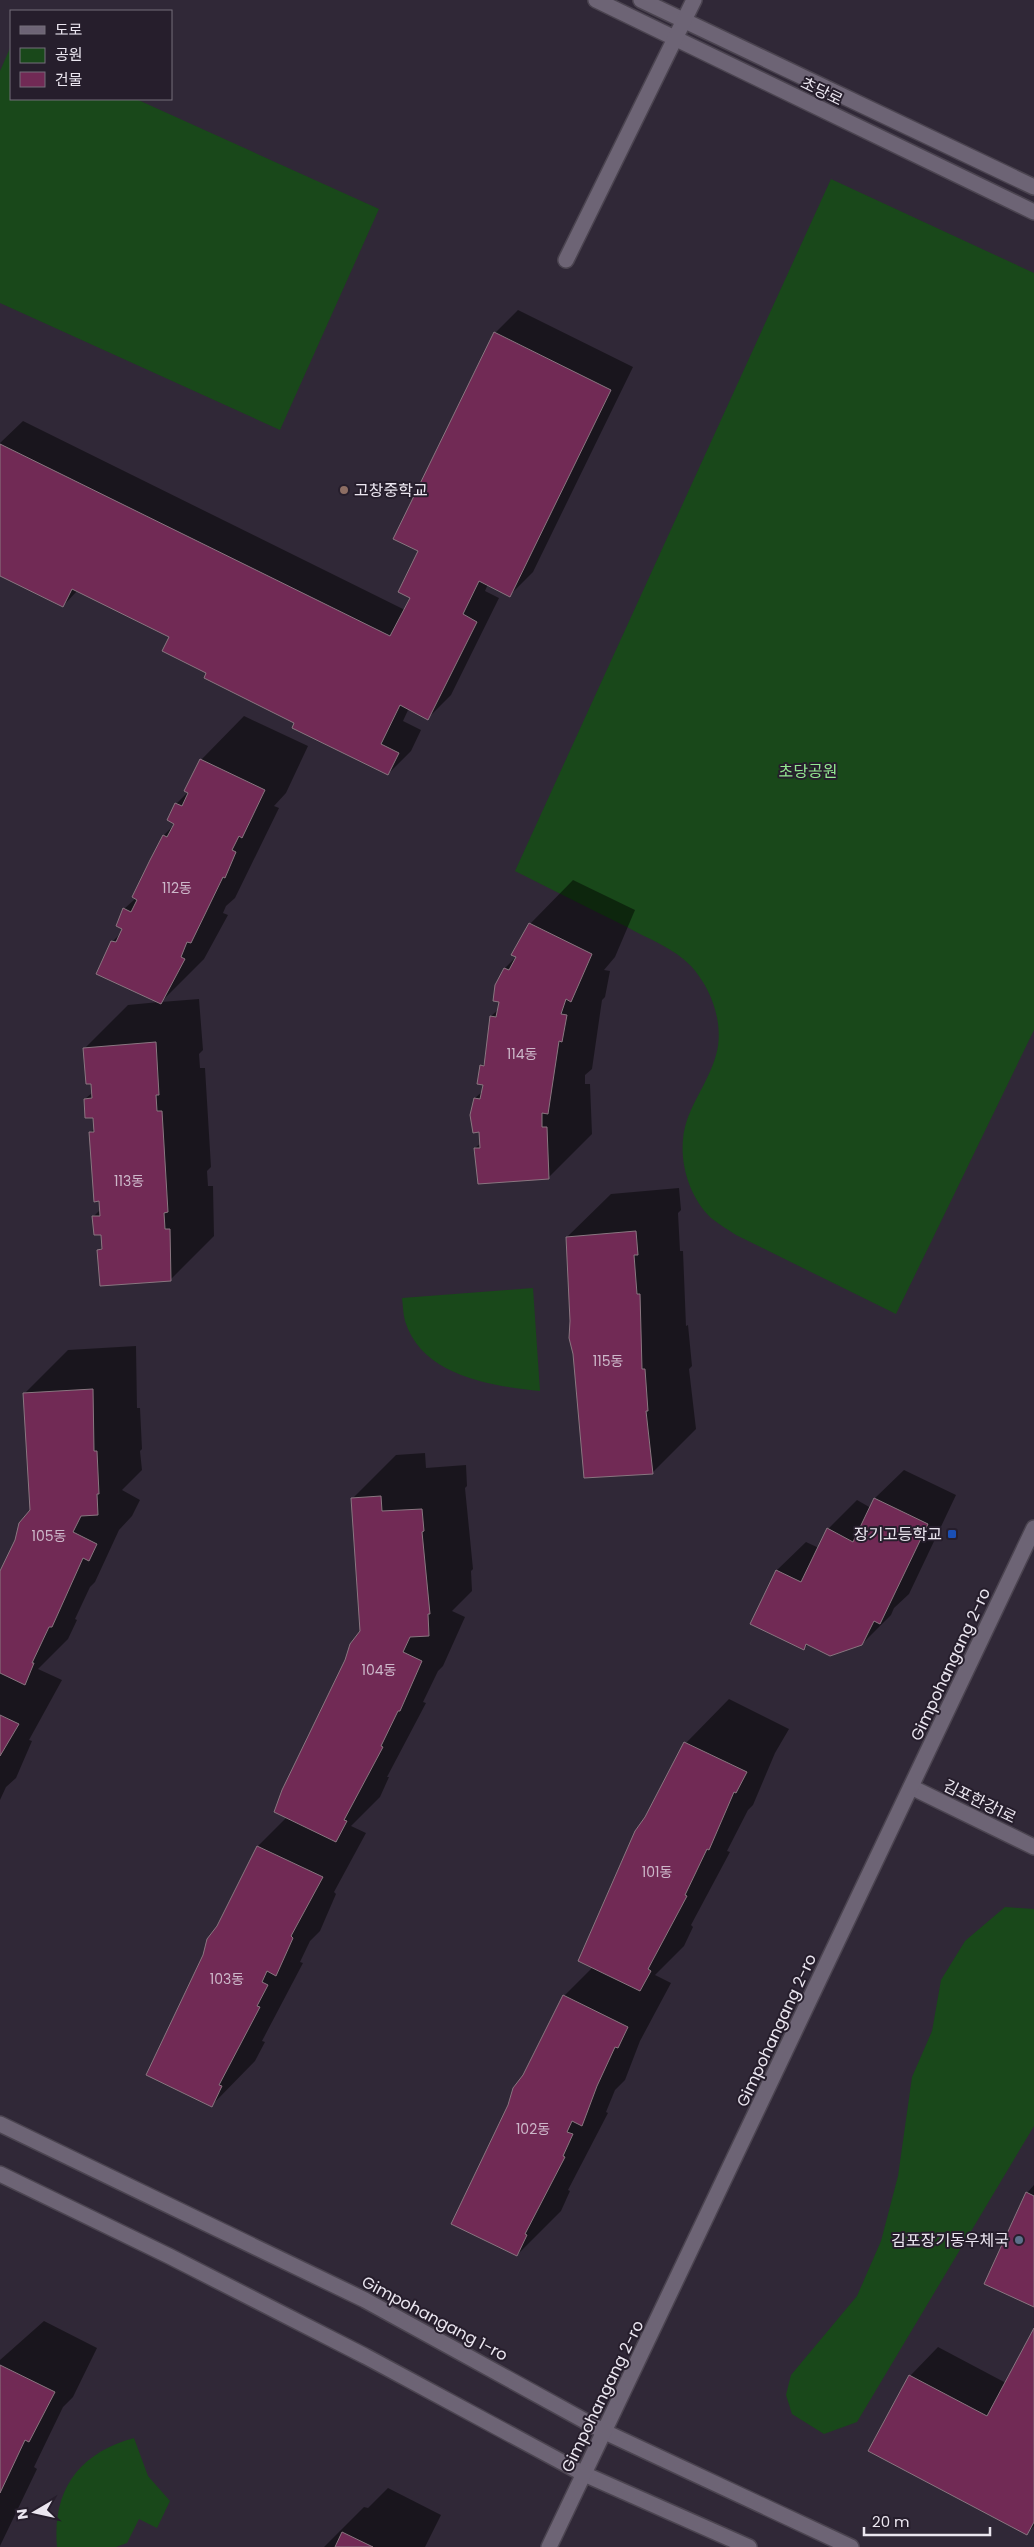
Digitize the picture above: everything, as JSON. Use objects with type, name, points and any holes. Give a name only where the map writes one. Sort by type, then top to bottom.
[{"type":"street","name":"초당로","points":[[596,0],[675,40],[1034,212]]},
{"type":"street","name":"초당로","points":[[641,0],[1034,187]]},
{"type":"street","points":[[566,260],[694,0]]},
{"type":"street","name":"Gimpohangang 2-ro","points":[[549,2547],[1034,1528]]},
{"type":"street","name":"김포한강1로","points":[[911,1787],[1034,1847]]},
{"type":"street","name":"Gimpohangang 1-ro","points":[[0,2124],[365,2300],[605,2432],[851,2547]]},
{"type":"street","points":[[0,2174],[169,2256],[356,2351],[584,2474],[749,2547]]},
{"type":"green space","points":[[10,48],[10,100],[138,100],[379,209],[280,430],[0,303],[0,71]]},
{"type":"green space","name":"초당공원","points":[[831,179],[1034,273],[1034,1030],[896,1314],[736,1235],[711,1218],[702,1208],[695,1197],[686,1172],[683,1159],[683,1145],[687,1120],[713,1065],[718,1046],[719,1035],[716,1014],[704,983],[691,966],[669,949],[515,871]]},
{"type":"green space","points":[[533,1288],[540,1391],[480,1381],[442,1366],[426,1354],[414,1340],[403,1312],[402,1298]]},
{"type":"green space","points":[[1005,1907],[1034,1909],[1034,2126],[857,2422],[824,2434],[792,2414],[786,2395],[791,2375],[857,2296],[881,2241],[898,2176],[912,2077],[932,2031],[941,1980],[965,1941]]},
{"type":"green space","points":[[134,2438],[148,2476],[170,2501],[157,2528],[139,2519],[127,2543],[116,2547],[57,2547],[59,2508],[65,2491],[73,2477],[84,2464],[98,2453]]},
{"type":"building","points":[[494,332],[611,390],[510,597],[479,581],[463,614],[477,622],[428,720],[400,705],[381,744],[399,753],[388,775],[292,728],[294,723],[204,678],[206,673],[162,651],[169,637],[72,589],[63,607],[0,576],[0,444],[390,636],[410,598],[398,592],[418,551],[393,539]]},
{"type":"building","points":[[200,759],[265,790],[242,838],[239,836],[232,850],[236,852],[225,878],[223,877],[191,943],[187,942],[181,957],[185,959],[161,1004],[96,974],[111,941],[116,942],[122,929],[116,926],[123,908],[131,912],[137,900],[132,897],[150,860],[163,835],[167,837],[174,824],[167,820],[175,803],[182,806],[188,793],[184,791]]},
{"type":"building","points":[[529,923],[592,954],[571,1002],[566,999],[561,1014],[567,1015],[562,1042],[559,1041],[548,1114],[542,1113],[542,1127],[547,1127],[549,1179],[478,1184],[474,1148],[480,1148],[479,1132],[473,1133],[470,1115],[474,1098],[480,1099],[483,1085],[477,1084],[480,1065],[484,1066],[490,1016],[496,1017],[499,1002],[493,1001],[495,985],[504,968],[509,970],[516,957],[511,955]]},
{"type":"building","points":[[156,1042],[159,1095],[156,1095],[157,1111],[162,1111],[168,1212],[164,1213],[165,1229],[170,1229],[171,1281],[100,1286],[97,1250],[102,1249],[101,1235],[94,1235],[92,1216],[100,1216],[99,1201],[94,1202],[89,1132],[94,1132],[93,1118],[85,1118],[84,1099],[92,1098],[91,1084],[86,1084],[83,1048]]},
{"type":"building","points":[[636,1231],[638,1255],[634,1255],[637,1294],[640,1294],[642,1369],[645,1369],[648,1411],[646,1411],[653,1474],[584,1478],[573,1354],[569,1338],[570,1321],[566,1237]]},
{"type":"building","points":[[93,1389],[94,1451],[97,1451],[99,1494],[97,1494],[98,1515],[81,1516],[73,1532],[97,1544],[89,1561],[83,1558],[52,1627],[49,1627],[32,1663],[34,1663],[25,1685],[0,1673],[0,1571],[15,1540],[19,1523],[30,1510],[23,1393]]},
{"type":"building","points":[[381,1496],[382,1511],[422,1509],[424,1531],[422,1532],[430,1614],[428,1614],[429,1636],[410,1637],[403,1652],[422,1661],[400,1711],[398,1711],[381,1746],[383,1747],[344,1820],[347,1821],[336,1842],[274,1812],[282,1790],[345,1660],[350,1644],[360,1631],[351,1498]]},
{"type":"building","points":[[874,1498],[928,1524],[880,1624],[874,1621],[862,1645],[830,1656],[806,1644],[804,1650],[750,1624],[776,1570],[801,1582],[827,1528],[853,1542]]},
{"type":"building","points":[[0,1715],[19,1724],[0,1756]]},
{"type":"building","points":[[684,1742],[747,1772],[736,1793],[734,1792],[709,1850],[707,1849],[685,1895],[687,1896],[648,1969],[651,1971],[640,1991],[578,1961],[635,1831],[645,1817]]},
{"type":"building","points":[[257,1846],[323,1877],[291,1936],[293,1938],[276,1976],[267,1971],[262,1982],[268,1985],[257,2006],[260,2007],[219,2085],[222,2086],[212,2107],[146,2075],[203,1955],[207,1939],[217,1926]]},
{"type":"building","points":[[563,1995],[628,2027],[618,2048],[615,2047],[597,2086],[582,2126],[572,2121],[567,2132],[573,2134],[563,2156],[565,2157],[525,2234],[527,2235],[517,2256],[451,2224],[508,2105],[513,2088],[523,2075]]},
{"type":"building","name":"김포장기동우체국","points":[[1026,2192],[1034,2196],[1034,2307],[984,2284]]},
{"type":"building","points":[[1034,2328],[1034,2522],[1027,2535],[868,2451],[909,2375],[987,2416]]},
{"type":"building","points":[[0,2365],[55,2392],[29,2442],[25,2440],[0,2493]]},
{"type":"building","points":[[342,2532],[373,2547],[335,2547]]},
{"type":"place","name":"고창중학교","points":[[344,490]]},
{"type":"place","name":"장기고등학교","points":[[952,1534]]},
{"type":"place","name":"김포장기동우체국","points":[[1019,2240]]}]
